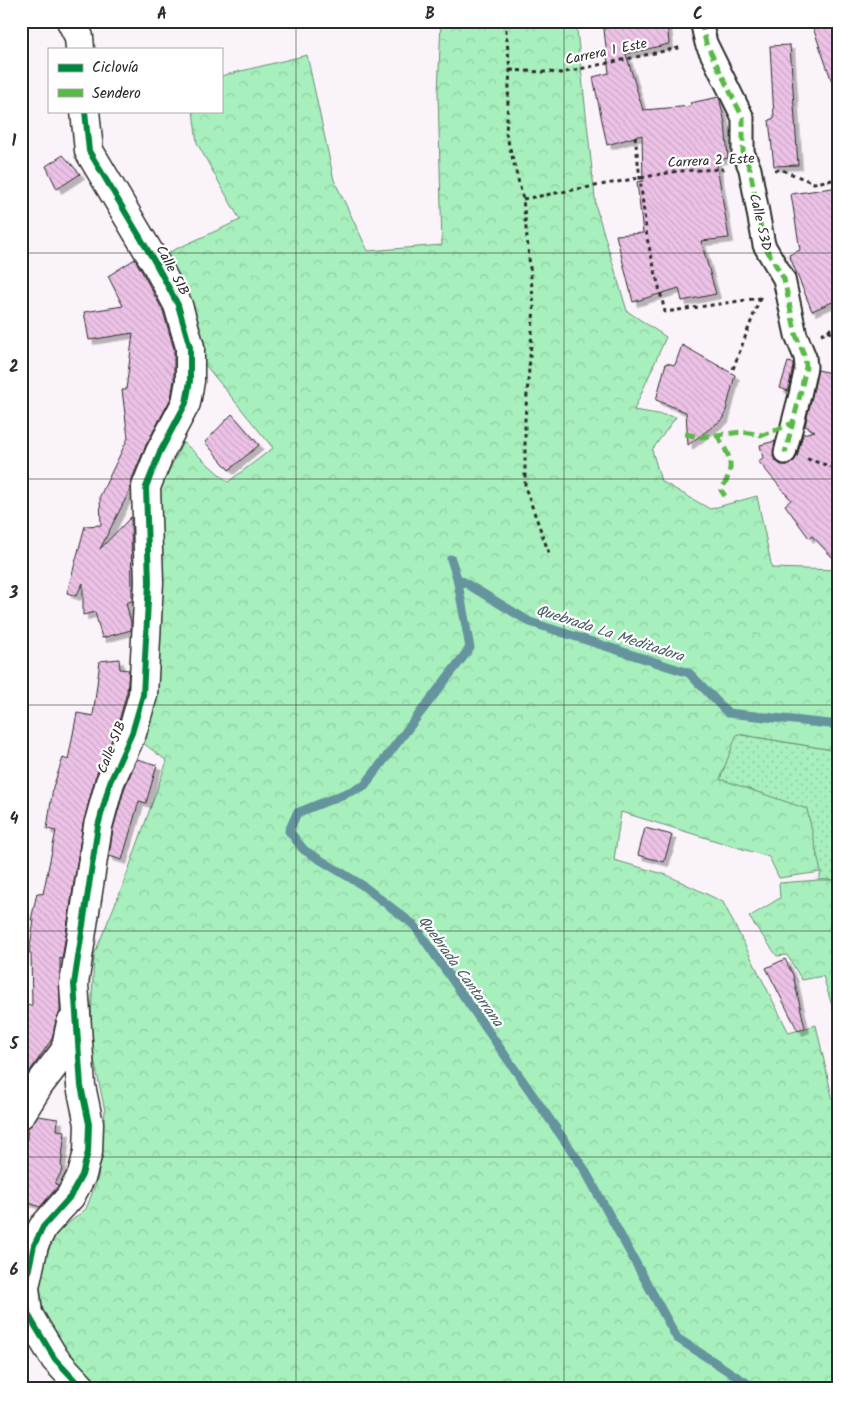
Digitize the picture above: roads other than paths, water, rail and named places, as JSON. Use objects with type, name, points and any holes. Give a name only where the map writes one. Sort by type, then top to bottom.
[{"type":"street","points":[[71,21],[79,37],[80,48]]},
{"type":"street","name":"Calle 53D","points":[[701,21],[706,43],[743,118],[743,152],[750,168],[764,246],[784,278],[790,313],[806,367],[796,417],[785,453]]},
{"type":"street","name":"Calle 51B","points":[[83,1389],[55,1359],[28,1314],[25,1287],[34,1245],[43,1227],[70,1197],[82,1175],[88,1152],[89,1124],[81,1086],[74,984],[98,826],[110,782],[132,734],[143,695],[149,582],[146,487],[160,452],[186,402],[190,381],[190,347],[178,305],[156,264],[88,151],[85,112]]},
{"type":"street","points":[[21,1114],[39,1085],[65,1051],[75,1002]]},
{"type":"waterway","name":"Quebrada Cantarrana","points":[[451,559],[457,578],[470,648],[364,786],[297,813],[289,831],[304,850],[362,885],[414,925],[583,1167],[677,1338],[756,1389]]},
{"type":"waterway","name":"Quebrada La Meditadora","points":[[457,578],[530,622],[689,673],[728,713],[839,725]]}]
